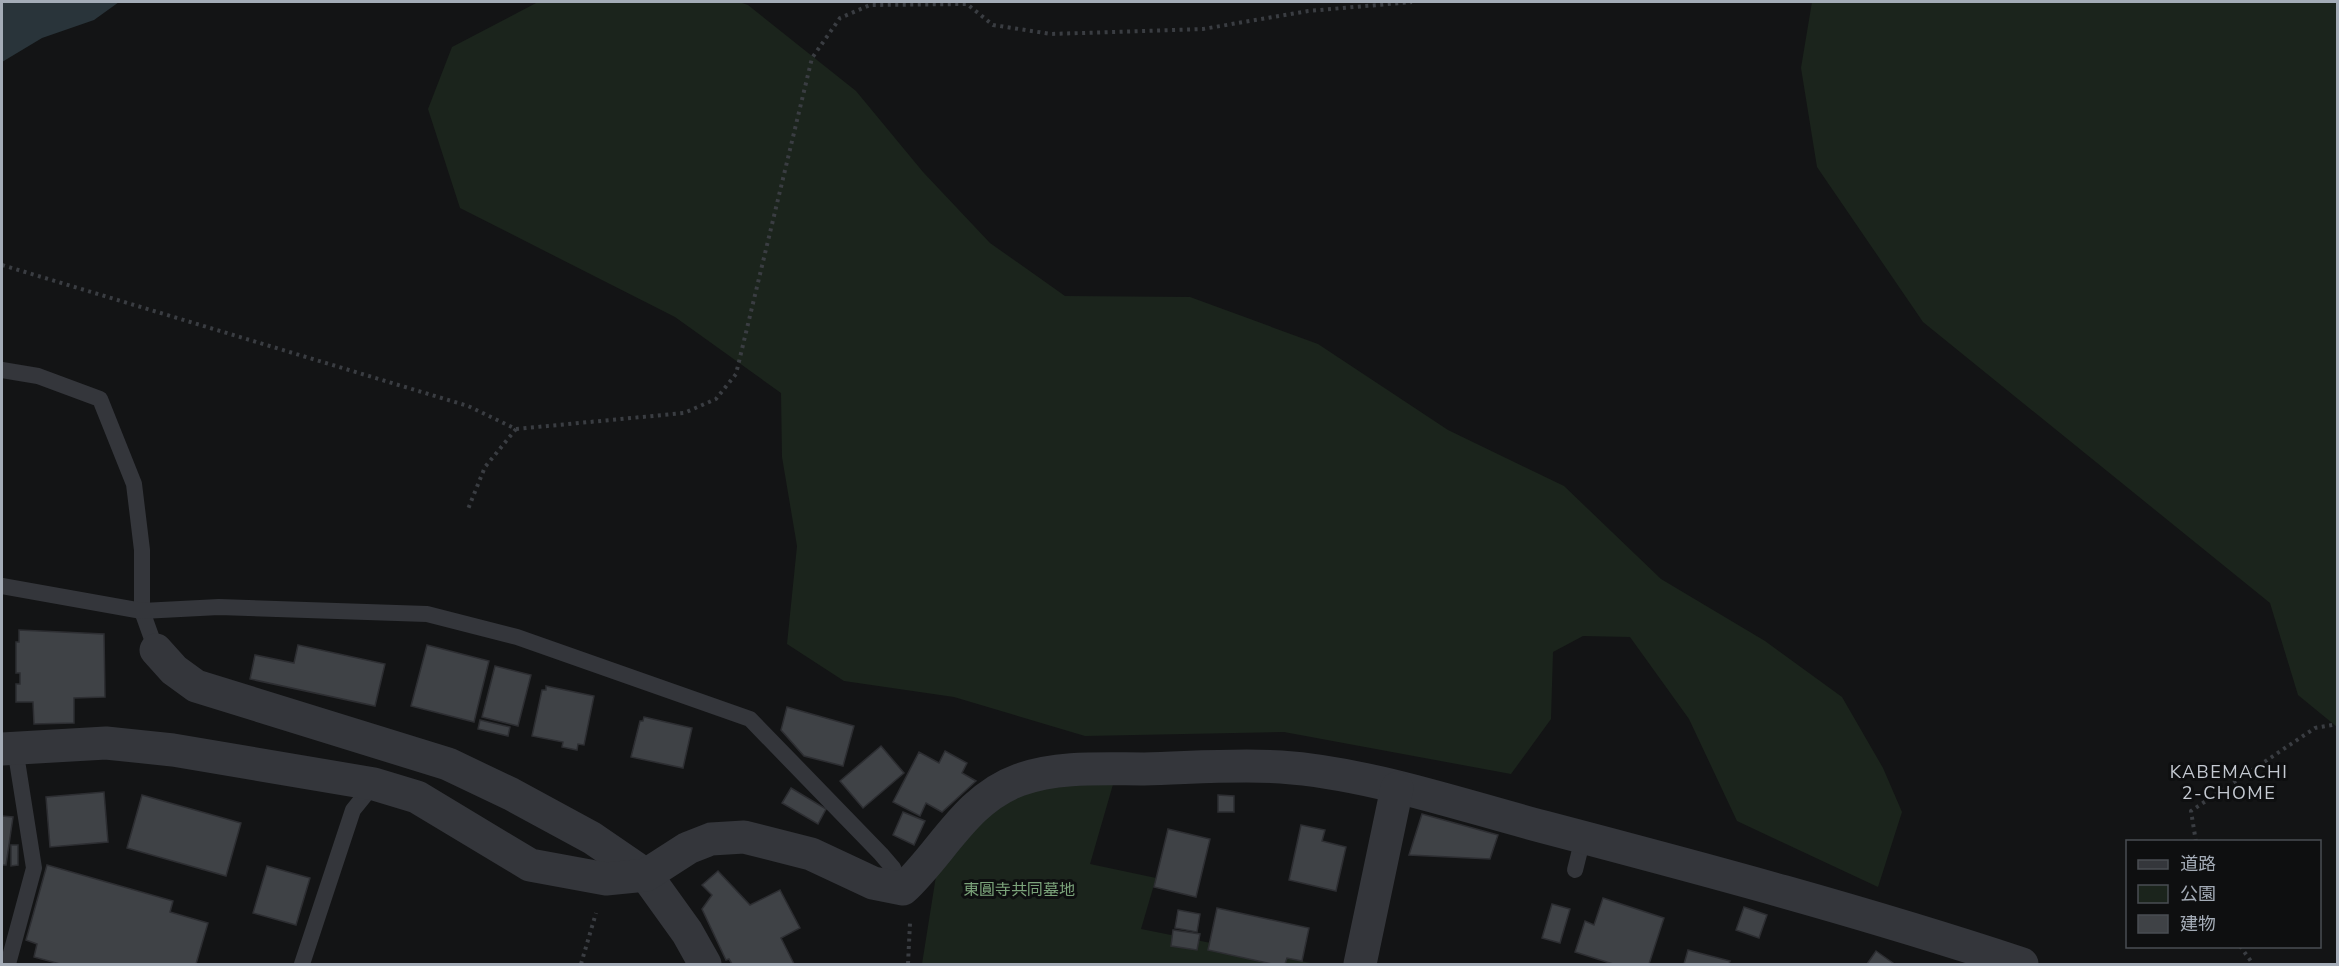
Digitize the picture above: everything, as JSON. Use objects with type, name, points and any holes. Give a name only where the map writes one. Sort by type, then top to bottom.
[{"type":"street","points":[[156,650],[174,670],[196,686],[448,764],[511,794],[592,838],[645,875],[687,932],[705,964]]},
{"type":"street","points":[[8,749],[106,743],[173,750],[374,784],[417,797],[530,865],[606,879],[645,875],[688,849],[711,839],[744,837],[811,854],[873,883],[903,889],[923,870],[954,828],[989,794],[1019,780],[1049,773],[1080,770],[1281,767],[1397,788],[1583,837],[1954,954],[2022,964]]},
{"type":"street","points":[[1360,964],[1397,788]]},
{"type":"lane","points":[[2,370],[38,376],[100,399],[134,484],[142,550],[142,611],[156,650]]},
{"type":"lane","points":[[2,586],[142,611],[219,607],[427,614],[517,637],[750,719],[881,854],[893,868],[903,889]]},
{"type":"lane","points":[[8,749],[34,868],[8,964]]},
{"type":"lane","points":[[302,964],[353,810],[374,784]]},
{"type":"lane","points":[[1575,870],[1583,837]]},
{"type":"path","points":[[2,265],[468,406],[516,429],[684,413],[716,399],[736,374],[812,58],[840,18],[870,5],[967,4],[993,26],[1063,34],[1203,29],[1308,11],[1412,2]]},
{"type":"path","points":[[468,509],[485,467],[516,429]]},
{"type":"path","points":[[2196,840],[2192,811],[2314,728],[2337,724]]},
{"type":"path","points":[[581,964],[598,905]]},
{"type":"path","points":[[2241,948],[2253,964]]},
{"type":"green space","points":[[538,2],[739,2],[748,5],[856,91],[923,172],[990,243],[1065,296],[1190,297],[1318,344],[1448,430],[1564,486],[1661,579],[1765,641],[1842,697],[1883,768],[1902,812],[1878,887],[1737,821],[1689,719],[1630,637],[1583,636],[1553,652],[1551,719],[1511,774],[1284,732],[1085,736],[954,697],[844,681],[787,644],[797,546],[782,457],[781,393],[675,317],[460,208],[428,109],[452,47]]},
{"type":"green space","points":[[1812,2],[2337,2],[2337,727],[2298,695],[2270,603],[1923,322],[1817,167],[1801,68]]},
{"type":"green space","name":"東圓寺共同墓地","points":[[1114,781],[1090,864],[1156,878],[1141,929],[1316,964],[922,964],[936,876],[993,806],[1026,788]]},
{"type":"shaded area","points":[[2,2],[119,2],[94,20],[42,38],[2,62]]},
{"type":"building","points":[[19,630],[104,634],[105,697],[74,698],[74,723],[34,724],[33,702],[16,702],[16,684],[20,684],[20,673],[16,673],[16,642],[19,642]]},
{"type":"building","points":[[298,645],[385,664],[375,706],[250,679],[255,655],[294,663]]},
{"type":"building","points":[[427,645],[489,661],[474,722],[411,706]]},
{"type":"building","points":[[495,666],[531,675],[518,726],[482,717]]},
{"type":"building","points":[[546,686],[594,696],[584,745],[578,744],[577,750],[562,747],[563,742],[532,736],[542,690],[546,690]]},
{"type":"building","points":[[787,707],[854,726],[843,766],[804,756],[781,730]]},
{"type":"building","points":[[644,717],[692,728],[683,768],[631,757],[640,721],[643,721]]},
{"type":"building","points":[[480,720],[510,727],[508,736],[478,729]]},
{"type":"building","points":[[881,746],[904,773],[863,808],[840,781]]},
{"type":"building","points":[[945,751],[967,763],[962,773],[976,781],[942,812],[926,803],[920,816],[893,802],[919,752],[939,763]]},
{"type":"building","points":[[791,788],[826,809],[818,824],[782,803]]},
{"type":"building","points":[[104,792],[108,842],[50,847],[46,797]]},
{"type":"building","points":[[142,795],[241,823],[226,876],[127,848]]},
{"type":"building","points":[[1218,795],[1234,796],[1234,812],[1218,812]]},
{"type":"building","points":[[903,812],[925,821],[914,845],[893,835]]},
{"type":"building","points":[[1422,814],[1498,835],[1490,859],[1409,855]]},
{"type":"building","points":[[2,816],[13,817],[6,865],[2,865]]},
{"type":"building","points":[[1301,825],[1325,830],[1322,841],[1346,847],[1336,891],[1289,880]]},
{"type":"building","points":[[1168,829],[1210,839],[1196,897],[1154,887]]},
{"type":"building","points":[[11,845],[18,845],[18,865],[11,866]]},
{"type":"building","points":[[47,865],[173,901],[170,912],[208,923],[196,964],[60,964],[34,957],[37,944],[26,940]]},
{"type":"building","points":[[267,866],[310,878],[296,925],[253,913]]},
{"type":"building","points":[[718,871],[750,905],[780,890],[800,928],[781,938],[794,964],[732,964],[729,959],[726,960],[702,909],[712,895],[702,885]]},
{"type":"building","points":[[1603,898],[1664,918],[1649,964],[1613,964],[1575,952],[1585,921],[1594,925]]},
{"type":"building","points":[[1552,904],[1570,909],[1560,943],[1542,938]]},
{"type":"building","points":[[1744,907],[1767,915],[1759,938],[1736,930]]},
{"type":"building","points":[[1217,908],[1309,928],[1302,961],[1287,958],[1285,964],[1272,964],[1208,950]]},
{"type":"building","points":[[1178,910],[1200,914],[1197,932],[1175,928]]},
{"type":"building","points":[[1173,930],[1200,934],[1197,950],[1171,946]]},
{"type":"building","points":[[1688,950],[1730,961],[1729,964],[1684,964]]},
{"type":"building","points":[[1876,951],[1893,963],[1867,964]]},
{"type":"district","name":"KABEMACHI 2-CHOME","points":[[2229,782]]}]
